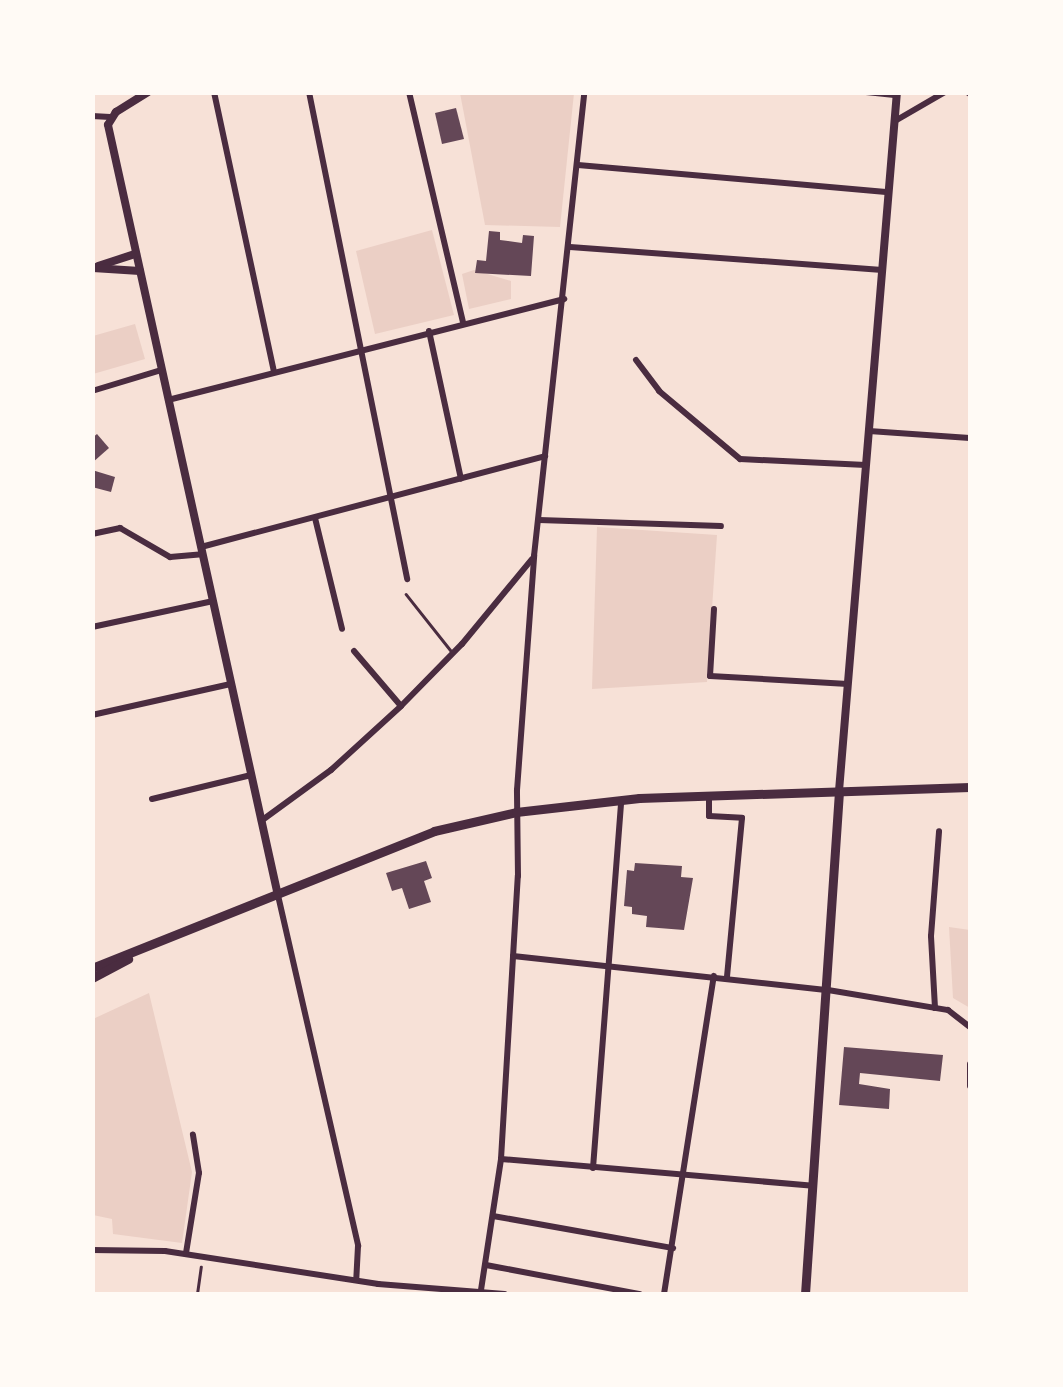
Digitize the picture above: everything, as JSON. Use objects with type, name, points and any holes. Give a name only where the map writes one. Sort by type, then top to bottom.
[{"type":"main road","points":[[95,976],[152,945],[277,891],[434,831],[516,812],[709,794],[970,787]]},
{"type":"main road","points":[[804,1294],[839,791]]},
{"type":"street","points":[[92,116],[110,117],[148,92]]},
{"type":"street","points":[[214,92],[274,371]]},
{"type":"street","points":[[309,92],[407,579]]},
{"type":"street","points":[[410,92],[463,322]]},
{"type":"street","points":[[481,1290],[501,1159],[518,876],[516,812],[534,556],[584,92]]},
{"type":"street","points":[[839,791],[897,94],[866,92]]},
{"type":"street","points":[[895,121],[945,92]]},
{"type":"street","points":[[110,117],[111,140],[161,370],[358,1246],[356,1280]]},
{"type":"street","points":[[578,165],[889,192]]},
{"type":"street","points":[[570,247],[882,270]]},
{"type":"street","points":[[93,268],[136,254]]},
{"type":"street","points":[[93,268],[140,270]]},
{"type":"street","points":[[168,400],[564,299]]},
{"type":"street","points":[[429,332],[461,478]]},
{"type":"street","points":[[636,360],[659,391],[740,459],[866,465]]},
{"type":"street","points":[[92,391],[161,370]]},
{"type":"street","points":[[870,431],[970,438]]},
{"type":"street","points":[[92,534],[120,528],[170,558],[545,456]]},
{"type":"street","points":[[314,518],[342,629]]},
{"type":"street","points":[[539,520],[721,526]]},
{"type":"street","points":[[261,821],[331,770],[401,706],[453,653],[534,556]]},
{"type":"street","points":[[92,627],[213,602]]},
{"type":"street","points":[[714,609],[710,676],[848,684]]},
{"type":"street","points":[[354,651],[401,706]]},
{"type":"street","points":[[92,715],[231,684]]},
{"type":"street","points":[[152,799],[251,775]]},
{"type":"street","points":[[709,794],[709,816],[742,818],[727,977]]},
{"type":"street","points":[[593,1168],[621,800]]},
{"type":"street","points":[[936,1008],[931,936],[939,830]]},
{"type":"street","points":[[513,956],[828,990],[936,1008],[958,1014],[970,1026]]},
{"type":"street","points":[[664,1294],[714,976]]},
{"type":"street","points":[[970,1064],[970,1086]]},
{"type":"street","points":[[186,1253],[199,1173],[193,1134]]},
{"type":"street","points":[[501,1159],[813,1186]]},
{"type":"street","points":[[493,1216],[672,1248]]},
{"type":"street","points":[[92,1250],[186,1253],[378,1284],[504,1294]]},
{"type":"street","points":[[486,1265],[640,1294]]},
{"type":"street","points":[[378,1284],[390,1294]]},
{"type":"lane","points":[[406,594],[453,653]]},
{"type":"path","points":[[197,1294],[202,1255]]},
{"type":"shaded area","points":[[460,93],[574,93],[560,227],[485,225]]},
{"type":"shaded area","points":[[432,230],[454,315],[375,334],[356,251]]},
{"type":"shaded area","points":[[474,270],[511,281],[511,299],[469,309],[462,274]]},
{"type":"shaded area","points":[[135,324],[145,359],[93,374],[93,336]]},
{"type":"shaded area","points":[[597,527],[717,535],[707,682],[592,689]]},
{"type":"shaded area","points":[[949,927],[970,930],[970,1008],[953,998]]},
{"type":"shaded area","points":[[149,993],[192,1172],[182,1243],[113,1234],[112,1219],[93,1215],[93,1019]]},
{"type":"building","points":[[456,108],[464,139],[442,144],[435,113]]},
{"type":"building","points":[[489,231],[500,232],[500,240],[522,243],[523,235],[534,236],[531,276],[475,273],[477,260],[486,261]]},
{"type":"building","points":[[97,434],[109,448],[92,463],[92,438]]},
{"type":"building","points":[[92,470],[115,477],[111,492],[92,487]]},
{"type":"building","points":[[426,861],[432,878],[424,881],[431,902],[409,909],[402,888],[392,891],[386,873]]},
{"type":"building","points":[[635,863],[682,866],[681,877],[693,878],[684,930],[646,927],[647,916],[632,914],[632,907],[624,906],[627,870],[634,871]]},
{"type":"building","points":[[844,1047],[943,1055],[940,1081],[860,1073],[859,1084],[890,1089],[889,1109],[839,1105]]}]
